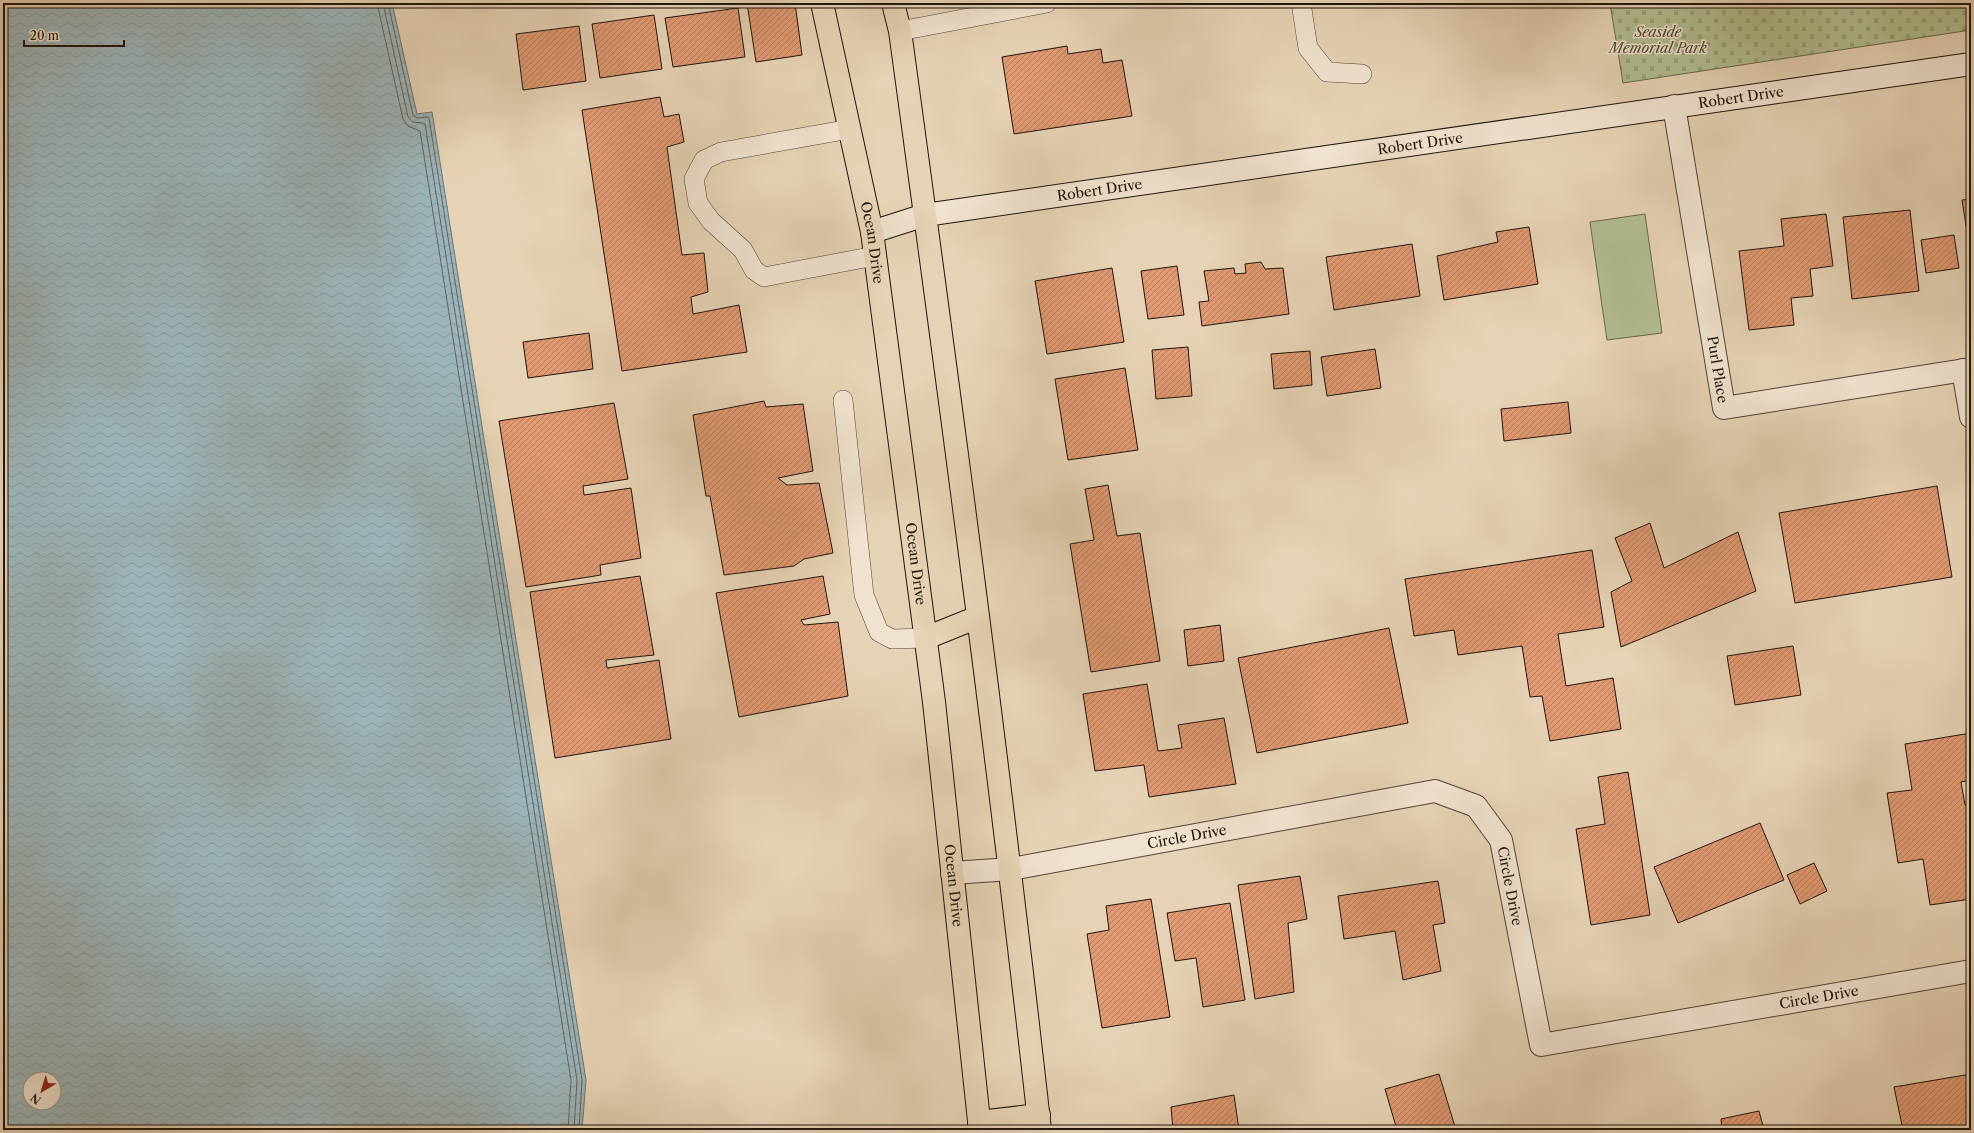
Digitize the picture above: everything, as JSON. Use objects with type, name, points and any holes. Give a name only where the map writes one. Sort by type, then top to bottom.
[{"type":"main road","name":"Ocean Drive","points":[[822,3],[872,232],[926,638],[979,1126]]},
{"type":"main road","points":[[893,3],[900,30],[978,617],[1010,869],[1039,1123],[979,1126]]},
{"type":"main road","points":[[926,638],[978,617]]},
{"type":"street","name":"Robert Drive","points":[[872,232],[925,215],[1971,64]]},
{"type":"street","name":"Purl Place","points":[[1674,106],[1724,408],[1967,370]]},
{"type":"street","points":[[1967,370],[1971,416]]},
{"type":"street","name":"Circle Drive","points":[[952,873],[1010,869],[1436,791],[1476,806],[1501,840],[1541,1045],[1971,971]]},
{"type":"lane","points":[[900,30],[1046,3]]},
{"type":"lane","points":[[1301,3],[1308,48],[1327,72],[1362,74]]},
{"type":"lane","points":[[850,129],[721,152],[704,160],[694,179],[698,203],[711,221],[743,250],[754,270],[764,277],[875,256]]},
{"type":"lane","points":[[843,400],[864,595],[880,632],[892,639],[926,638]]},
{"type":"green space","name":"Seaside Memorial Park","points":[[1610,3],[1971,3],[1971,30],[1623,83]]},
{"type":"green space","points":[[1645,214],[1662,333],[1607,340],[1590,222]]},
{"type":"water","points":[[3,3],[392,3],[417,114],[432,112],[586,1080],[582,1130],[3,1130]]},
{"type":"building","points":[[747,3],[795,3],[802,55],[756,62]]},
{"type":"building","points":[[738,8],[745,57],[673,67],[665,18]]},
{"type":"building","points":[[654,15],[662,69],[600,78],[592,24]]},
{"type":"building","points":[[579,26],[586,81],[523,90],[516,34]]},
{"type":"building","points":[[1067,46],[1068,54],[1101,49],[1103,63],[1122,60],[1132,116],[1014,134],[1002,57]]},
{"type":"building","points":[[660,97],[664,117],[679,114],[684,142],[667,147],[682,255],[704,253],[708,292],[691,297],[693,314],[739,305],[747,352],[622,371],[582,110]]},
{"type":"building","points":[[1971,199],[1971,257],[1962,200]]},
{"type":"building","points":[[1910,210],[1919,291],[1852,299],[1843,217]]},
{"type":"building","points":[[1826,214],[1833,266],[1810,269],[1813,296],[1791,298],[1794,325],[1749,330],[1739,251],[1784,246],[1781,219]]},
{"type":"building","points":[[1529,227],[1538,284],[1444,300],[1437,256],[1498,242],[1496,232]]},
{"type":"building","points":[[1954,235],[1959,268],[1926,273],[1921,240]]},
{"type":"building","points":[[1412,244],[1420,296],[1334,310],[1326,257]]},
{"type":"building","points":[[1261,262],[1265,269],[1283,268],[1289,314],[1202,326],[1199,302],[1209,301],[1204,271],[1234,268],[1235,274],[1246,273],[1245,264]]},
{"type":"building","points":[[1177,266],[1184,315],[1148,319],[1141,271]]},
{"type":"building","points":[[1112,268],[1124,342],[1047,354],[1035,281]]},
{"type":"building","points":[[589,333],[593,369],[528,378],[523,342]]},
{"type":"building","points":[[1188,347],[1192,396],[1156,399],[1152,350]]},
{"type":"building","points":[[1375,349],[1381,388],[1327,396],[1321,357]]},
{"type":"building","points":[[1310,351],[1312,385],[1274,389],[1271,354]]},
{"type":"building","points":[[1125,368],[1138,450],[1068,460],[1055,379]]},
{"type":"building","points":[[764,401],[766,407],[803,404],[813,471],[778,478],[787,485],[819,483],[833,553],[804,559],[794,566],[724,575],[710,496],[706,496],[693,415]]},
{"type":"building","points":[[1568,402],[1571,433],[1504,441],[1501,409]]},
{"type":"building","points":[[614,403],[628,479],[583,486],[584,495],[631,488],[641,558],[600,565],[601,575],[526,587],[499,421]]},
{"type":"building","points":[[1108,485],[1117,536],[1140,533],[1160,661],[1091,672],[1070,544],[1094,540],[1085,489]]},
{"type":"building","points":[[1937,486],[1952,577],[1795,603],[1779,513]]},
{"type":"building","points":[[1650,523],[1664,568],[1738,532],[1756,591],[1621,647],[1611,592],[1632,581],[1615,538]]},
{"type":"building","points":[[1592,550],[1604,627],[1558,634],[1566,686],[1613,678],[1621,729],[1550,741],[1542,696],[1530,697],[1522,646],[1458,655],[1454,630],[1414,636],[1405,579]]},
{"type":"building","points":[[640,576],[654,655],[606,660],[607,668],[659,660],[671,739],[555,758],[530,592]]},
{"type":"building","points":[[823,576],[830,614],[801,620],[804,625],[838,622],[848,696],[739,717],[716,593]]},
{"type":"building","points":[[1220,625],[1224,661],[1188,666],[1184,630]]},
{"type":"building","points":[[1389,628],[1408,723],[1257,753],[1238,658]]},
{"type":"building","points":[[1793,646],[1801,695],[1735,705],[1727,656]]},
{"type":"building","points":[[1147,684],[1158,751],[1182,748],[1178,725],[1224,718],[1236,784],[1149,797],[1144,765],[1095,771],[1083,694]]},
{"type":"building","points":[[1971,733],[1971,780],[1961,782],[1965,805],[1971,804],[1971,899],[1930,905],[1923,859],[1898,863],[1887,793],[1912,790],[1905,744]]},
{"type":"building","points":[[1628,772],[1650,915],[1591,925],[1576,829],[1605,824],[1598,777]]},
{"type":"building","points":[[1760,823],[1784,880],[1678,923],[1654,867]]},
{"type":"building","points":[[1814,863],[1827,891],[1800,904],[1787,875]]},
{"type":"building","points":[[1300,876],[1307,919],[1288,923],[1294,992],[1255,999],[1238,885]]},
{"type":"building","points":[[1438,881],[1445,923],[1433,925],[1441,971],[1403,980],[1395,931],[1344,939],[1338,896]]},
{"type":"building","points":[[1151,899],[1170,1017],[1102,1028],[1087,934],[1109,930],[1106,906]]},
{"type":"building","points":[[1230,903],[1245,1000],[1203,1007],[1196,958],[1175,961],[1167,913]]},
{"type":"building","points":[[1439,1074],[1456,1130],[1397,1130],[1385,1089]]},
{"type":"building","points":[[1971,1074],[1971,1130],[1903,1130],[1894,1087]]},
{"type":"building","points":[[1234,1095],[1239,1130],[1173,1130],[1171,1107]]},
{"type":"building","points":[[1759,1111],[1764,1130],[1722,1130],[1721,1119]]}]
